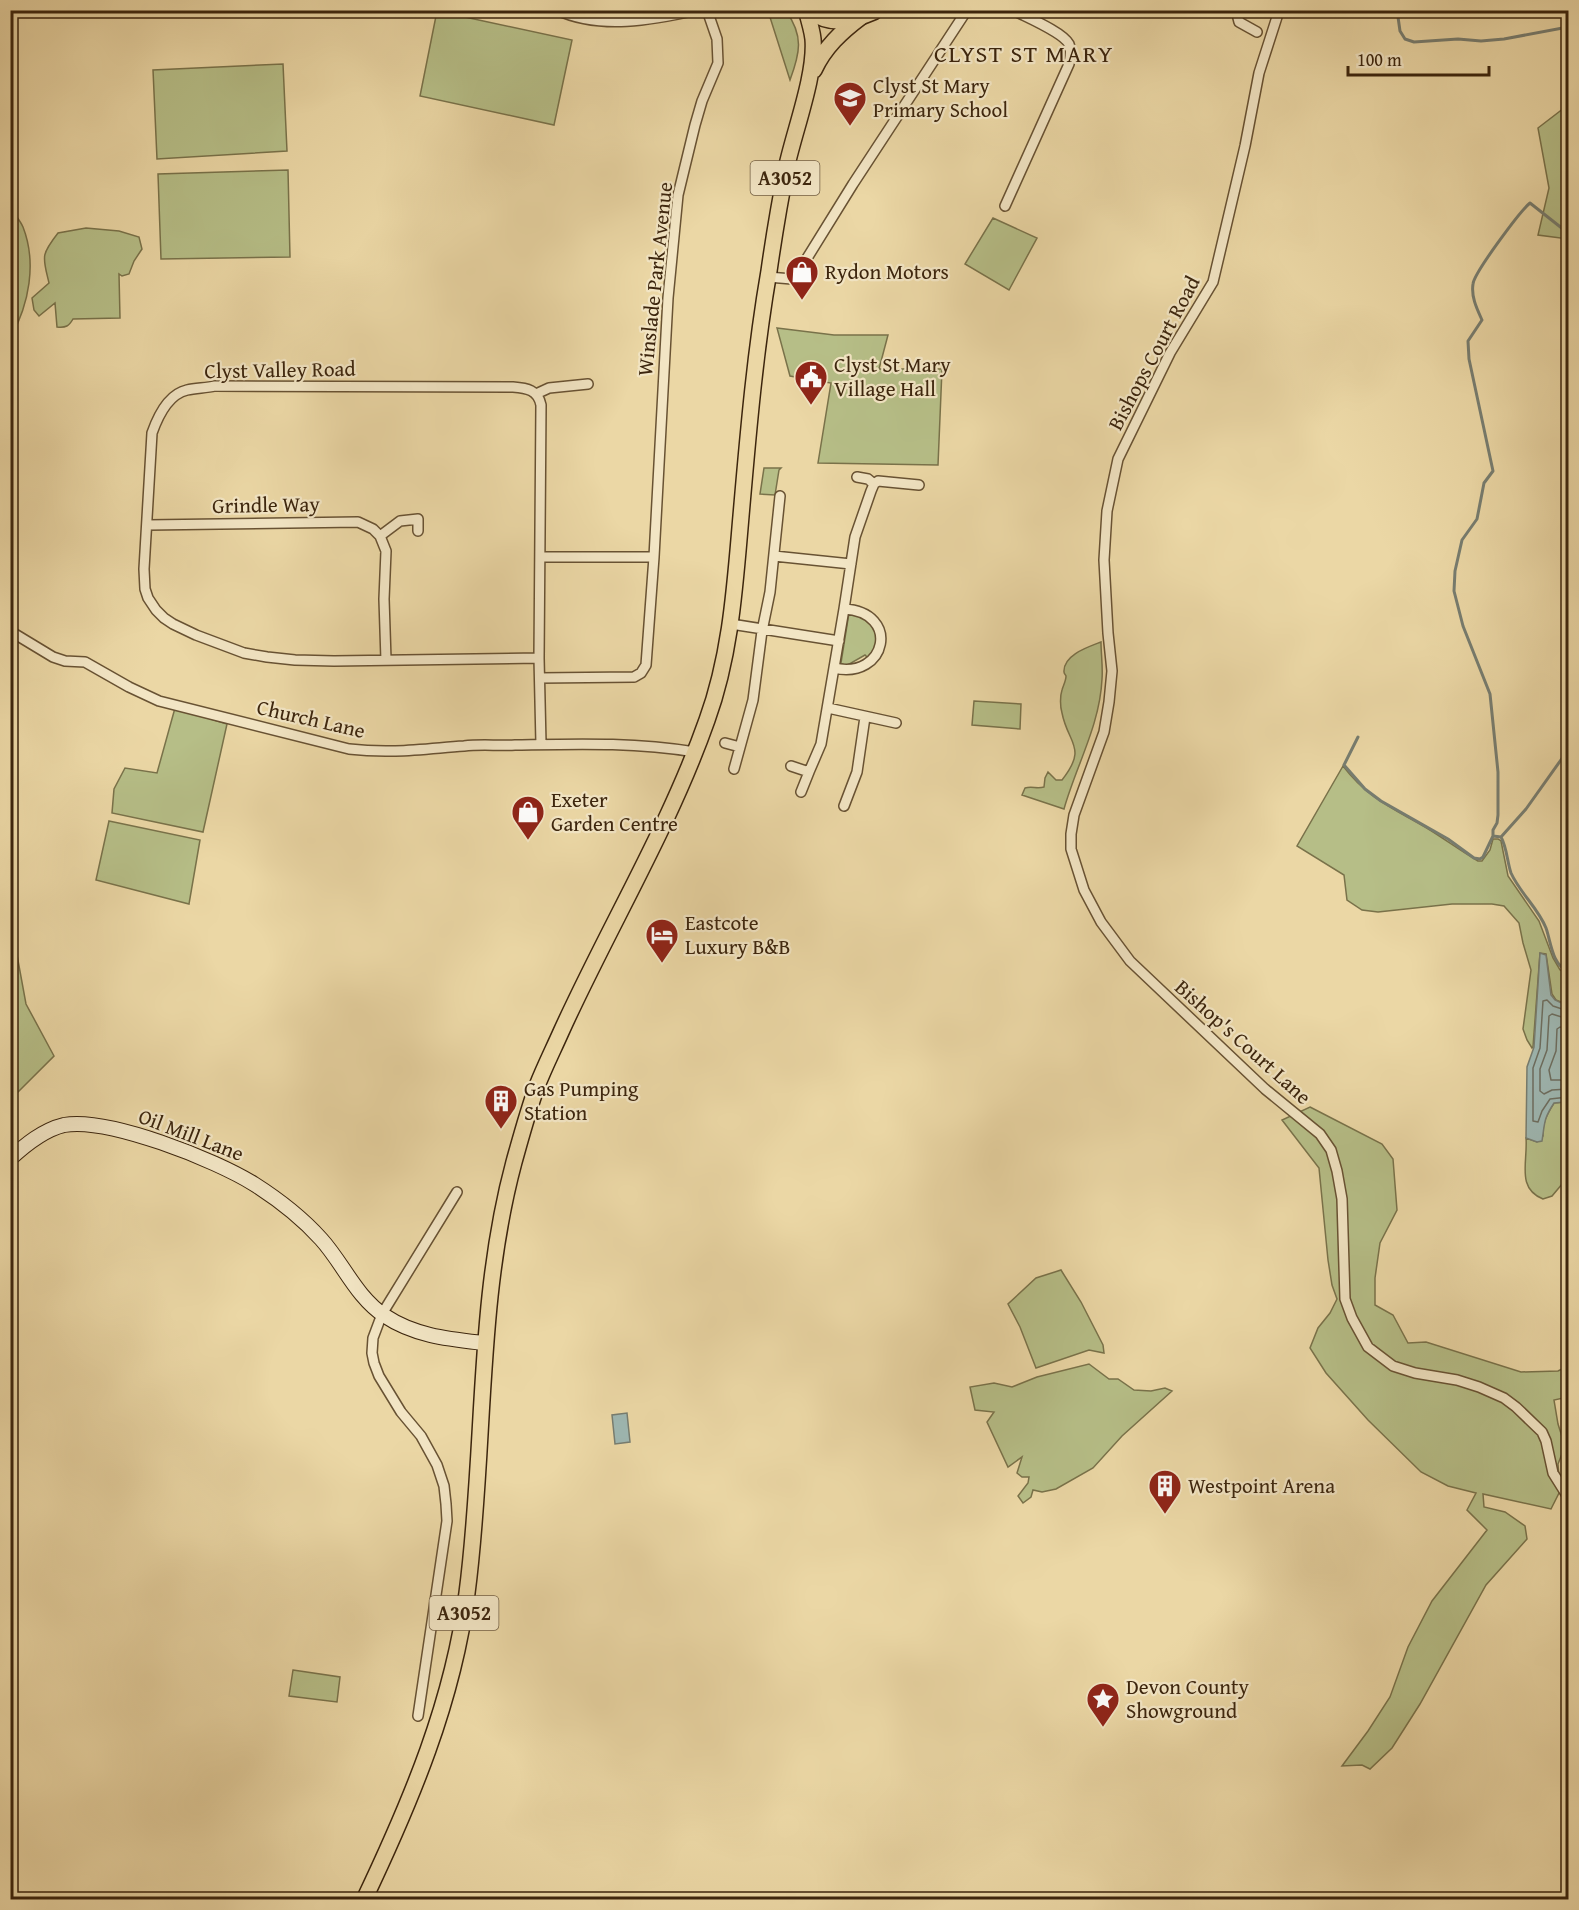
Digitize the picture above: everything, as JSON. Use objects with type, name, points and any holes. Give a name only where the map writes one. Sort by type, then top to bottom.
[{"type":"highway","points":[[808,10],[820,17],[869,13]]},
{"type":"main road","name":"A3052","points":[[364,1899],[389,1848],[427,1758],[455,1660],[468,1590],[484,1343],[501,1216],[514,1162],[537,1087],[577,995],[680,788],[708,720],[719,682],[731,624],[751,410],[768,277],[787,165],[808,81],[813,45],[808,10]]},
{"type":"main road","name":"A3052","points":[[808,81],[826,49],[847,27],[869,13]]},
{"type":"street","points":[[557,10],[589,20],[618,21],[697,10]]},
{"type":"street","name":"Winslade Park Avenue","points":[[540,678],[634,677],[641,673],[646,665],[667,309],[678,195],[702,101],[718,63],[717,39],[707,10]]},
{"type":"street","points":[[768,277],[792,279],[796,276],[853,184],[967,10]]},
{"type":"street","points":[[1005,206],[1018,190],[1071,54],[1069,43],[1060,36],[1013,10]]},
{"type":"street","points":[[1240,10],[1238,20],[1245,27],[1257,32]]},
{"type":"street","name":"Bishops Court Road","points":[[1107,511],[1118,459],[1170,353],[1213,282],[1245,146],[1259,73],[1277,19],[1276,14],[1269,10]]},
{"type":"street","points":[[826,49],[840,16]]},
{"type":"street","name":"Clyst Valley Road","points":[[539,658],[334,661],[267,657],[244,652],[173,624],[164,618],[148,598],[144,569],[152,432],[165,407],[175,395],[185,390],[215,386],[513,387],[531,390],[536,394],[549,388],[588,384]]},
{"type":"street","points":[[536,394],[541,405],[539,658],[541,744]]},
{"type":"street","points":[[857,477],[868,479],[874,484]]},
{"type":"street","points":[[801,792],[821,744],[855,537],[874,484],[878,481],[919,485]]},
{"type":"street","points":[[734,769],[753,700],[762,630],[770,592],[780,496]]},
{"type":"street","name":"Bishop's Court Lane","points":[[1107,511],[1104,560],[1112,671],[1109,702],[1104,732],[1074,815],[1071,834],[1071,849],[1084,890],[1101,922],[1130,961],[1265,1089],[1320,1134],[1331,1150],[1342,1199],[1345,1299],[1352,1318],[1368,1347],[1393,1366],[1468,1383],[1504,1398],[1542,1432],[1546,1441],[1550,1468],[1569,1497]]},
{"type":"street","points":[[386,660],[384,599],[386,552],[380,536],[400,521],[418,516],[418,531]]},
{"type":"street","name":"Grindle Way","points":[[147,525],[358,522],[380,536]]},
{"type":"street","points":[[774,555],[851,564]]},
{"type":"street","points":[[541,557],[654,557]]},
{"type":"street","points":[[834,668],[849,670],[866,665],[875,657],[881,643],[879,631],[872,618],[858,611],[844,609]]},
{"type":"street","points":[[731,624],[839,641]]},
{"type":"street","name":"Church Lane","points":[[10,631],[53,657],[65,661],[85,662],[159,701],[350,749],[379,752],[466,746],[610,743],[659,746],[694,752]]},
{"type":"street","points":[[828,708],[896,723]]},
{"type":"street","points":[[844,806],[857,772],[866,717]]},
{"type":"street","points":[[725,743],[740,747]]},
{"type":"street","points":[[791,765],[809,772]]},
{"type":"street","name":"Oil Mill Lane","points":[[10,1159],[37,1137],[58,1127],[77,1124],[123,1131],[151,1139],[219,1165],[254,1184],[302,1221],[321,1239],[364,1297],[382,1314],[401,1325],[429,1336],[484,1343]]},
{"type":"street","points":[[418,1716],[447,1521],[444,1486],[437,1464],[421,1436],[401,1412],[378,1376],[372,1353],[373,1338],[382,1314],[457,1192]]},
{"type":"green space","points":[[437,11],[572,40],[554,125],[420,96]]},
{"type":"green space","points":[[768,11],[786,11],[796,29],[798,53],[790,80]]},
{"type":"green space","points":[[283,64],[287,151],[157,159],[153,70]]},
{"type":"green space","points":[[1568,105],[1568,239],[1538,235],[1549,188],[1538,128]]},
{"type":"green space","points":[[288,170],[290,257],[161,259],[158,174]]},
{"type":"green space","points":[[10,207],[23,227],[30,255],[26,297],[11,337]]},
{"type":"green space","points":[[993,218],[1037,238],[1009,290],[965,264]]},
{"type":"green space","points":[[86,228],[119,231],[139,237],[142,249],[129,274],[122,276],[119,274],[120,318],[73,319],[67,326],[57,327],[55,303],[39,316],[34,310],[32,298],[49,283],[44,257],[58,233]]},
{"type":"green space","points":[[777,328],[834,335],[888,335],[879,369],[942,369],[938,465],[818,463],[831,383],[790,376]]},
{"type":"green space","points":[[764,468],[781,468],[775,495],[760,494]]},
{"type":"green space","points":[[849,613],[854,613],[871,622],[878,640],[869,659],[865,655],[846,666],[841,663]]},
{"type":"green space","points":[[1101,642],[1102,679],[1097,713],[1064,809],[1022,795],[1025,788],[1044,787],[1048,772],[1056,780],[1062,780],[1070,769],[1075,752],[1061,707],[1061,695],[1066,678],[1065,666],[1077,652]]},
{"type":"green space","points":[[974,701],[1021,704],[1020,729],[972,725]]},
{"type":"green space","points":[[175,708],[227,724],[203,832],[112,813],[114,789],[125,768],[157,773]]},
{"type":"green space","points":[[1343,766],[1373,796],[1478,861],[1482,861],[1490,850],[1493,839],[1501,841],[1508,876],[1539,921],[1560,970],[1568,974],[1568,1005],[1556,1000],[1552,994],[1546,954],[1540,953],[1532,1048],[1523,1029],[1531,970],[1519,923],[1504,906],[1452,904],[1378,912],[1362,910],[1347,900],[1344,875],[1297,846]]},
{"type":"green space","points":[[109,821],[200,840],[189,904],[96,880]]},
{"type":"green space","points":[[11,934],[15,944],[26,1004],[54,1056],[11,1099]]},
{"type":"green space","points":[[1565,1102],[1568,1105],[1568,1177],[1552,1196],[1543,1199],[1529,1188],[1526,1181],[1526,1138],[1537,1142],[1543,1136],[1543,1127],[1554,1103]]},
{"type":"green space","points":[[1310,1107],[1382,1144],[1393,1159],[1397,1210],[1380,1243],[1375,1278],[1375,1305],[1393,1315],[1408,1343],[1426,1342],[1521,1372],[1558,1371],[1568,1366],[1568,1397],[1554,1400],[1565,1446],[1558,1464],[1560,1491],[1551,1509],[1483,1494],[1484,1507],[1505,1512],[1525,1526],[1527,1539],[1486,1585],[1420,1704],[1392,1748],[1370,1769],[1362,1765],[1342,1766],[1390,1697],[1408,1647],[1432,1601],[1487,1530],[1467,1510],[1476,1493],[1448,1486],[1421,1472],[1368,1420],[1326,1373],[1310,1348],[1318,1328],[1330,1313],[1337,1299],[1328,1260],[1319,1168],[1282,1120]]},
{"type":"green space","points":[[1061,1270],[1081,1302],[1103,1345],[1104,1353],[1089,1350],[1036,1368],[1008,1304],[1036,1278]]},
{"type":"green space","points":[[1089,1364],[1109,1379],[1118,1379],[1134,1390],[1151,1391],[1165,1388],[1172,1391],[1122,1436],[1093,1468],[1056,1489],[1042,1492],[1033,1490],[1031,1497],[1023,1503],[1018,1496],[1028,1483],[1029,1477],[1022,1477],[1017,1473],[1022,1457],[1008,1467],[987,1422],[994,1412],[975,1410],[970,1387],[994,1383],[1012,1387],[1037,1377]]},
{"type":"green space","points":[[293,1670],[340,1677],[337,1702],[289,1696]]},
{"type":"water","points":[[1540,953],[1546,955],[1551,995],[1555,1000],[1568,1006],[1568,1105],[1565,1102],[1554,1103],[1546,1118],[1542,1141],[1537,1142],[1526,1138],[1527,1067],[1534,1047]]},
{"type":"water","points":[[627,1413],[630,1442],[615,1444],[612,1415]]},
{"type":"waterway","points":[[1397,10],[1400,31],[1405,39],[1414,42],[1504,39],[1568,27]]},
{"type":"waterway","points":[[1568,233],[1530,203],[1498,242],[1473,284],[1476,307],[1482,320],[1468,341],[1469,359],[1493,471],[1484,483],[1477,519],[1462,540],[1455,571],[1454,591],[1463,626],[1490,694],[1498,772],[1498,815],[1493,836],[1501,837],[1511,873],[1543,921],[1555,958],[1568,971]]},
{"type":"waterway","points":[[1358,737],[1344,765],[1365,789],[1381,801],[1448,839],[1474,858],[1483,857],[1493,836]]},
{"type":"waterway","points":[[1501,837],[1526,809],[1568,750]]},
{"type":"place","name":"Clyst St Mary Primary School","points":[[850,127]]},
{"type":"place","name":"Rydon Motors","points":[[802,301]]},
{"type":"place","name":"Clyst St Mary Village Hall","points":[[811,406]]},
{"type":"place","name":"Exeter Garden Centre","points":[[528,841]]},
{"type":"place","name":"Eastcote Luxury B&B","points":[[662,964]]},
{"type":"place","name":"Gas Pumping Station","points":[[501,1130]]},
{"type":"place","name":"Westpoint Arena","points":[[1165,1515]]},
{"type":"place","name":"Devon County Showground","points":[[1103,1728]]},
{"type":"district","name":"CLYST ST MARY","points":[[1024,54]]}]
